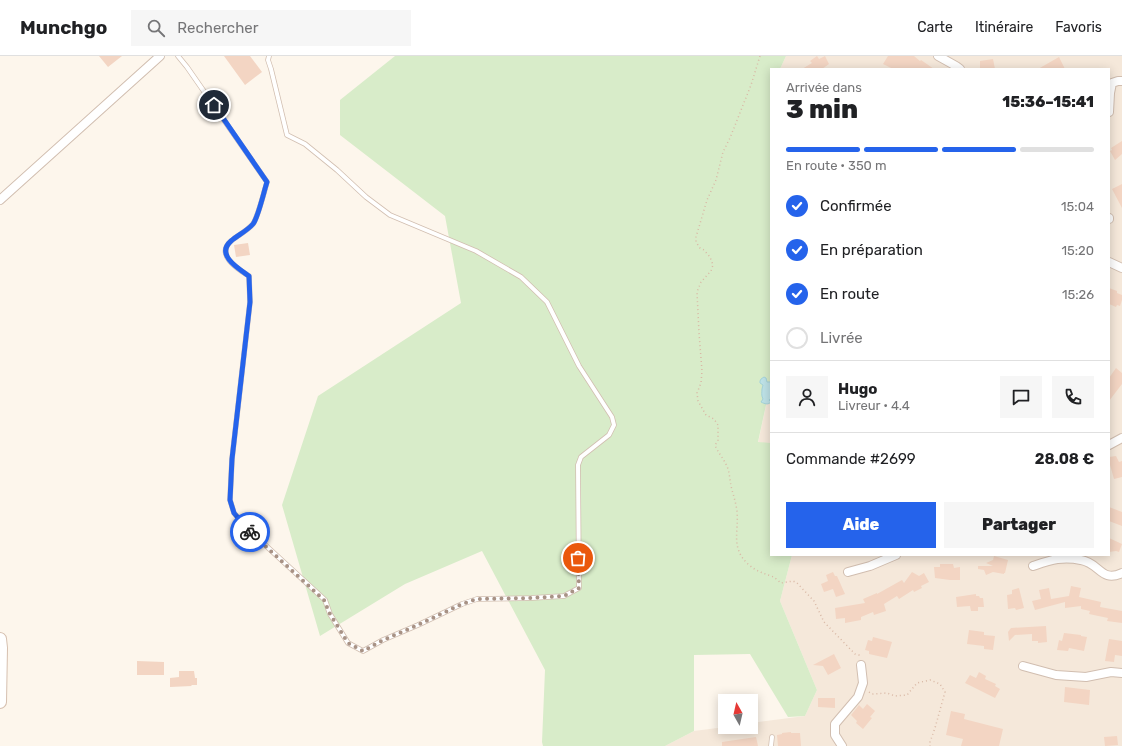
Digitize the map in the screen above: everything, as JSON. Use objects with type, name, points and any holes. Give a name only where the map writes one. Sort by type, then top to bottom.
[{"type":"main road","points":[[0,639],[0,702]]},
{"type":"street","points":[[0,200],[160,56]]},
{"type":"street","points":[[938,56],[959,68]]},
{"type":"street","points":[[1110,93],[1112,83],[1118,81],[1122,82]]},
{"type":"street","points":[[1110,262],[1122,268]]},
{"type":"street","points":[[1110,444],[1122,438]]},
{"type":"street","points":[[848,572],[870,566],[894,556]]},
{"type":"street","points":[[1033,566],[1057,559],[1076,559],[1091,563],[1104,574],[1109,576],[1116,576],[1122,573]]},
{"type":"street","points":[[842,746],[835,735],[835,724],[858,696],[863,683],[861,665]]},
{"type":"street","points":[[1023,666],[1056,675],[1086,677],[1111,672],[1122,673]]},
{"type":"lane","points":[[178,56],[267,182],[253,224],[229,242],[226,250],[227,259],[249,276],[250,302],[232,459],[230,500],[234,513],[250,532],[324,600],[330,614],[348,643],[363,651],[383,640],[462,604],[477,599],[564,596],[579,588],[578,465],[581,457],[608,435],[614,425],[612,417],[579,366],[547,302],[520,278],[476,251],[390,215],[366,197],[338,170],[305,144],[287,135],[268,60],[269,56]]},
{"type":"lane","points":[[771,746],[772,737]]},
{"type":"path","points":[[760,56],[751,85],[723,152],[716,180],[707,200],[696,236],[696,242],[710,257],[713,265],[711,271],[701,282],[697,292],[702,370],[701,383],[697,393],[698,401],[706,415],[714,419],[718,425],[718,441],[715,445],[728,468],[735,499],[737,513],[736,527],[738,532],[736,539],[738,551],[749,565],[756,570],[772,576],[781,583],[793,581],[797,583],[814,601],[824,622],[856,654],[859,655],[861,665]]},
{"type":"path","points":[[862,685],[872,694],[887,693],[895,696],[907,695],[918,683],[930,680],[940,684],[945,692],[930,746]]},
{"type":"shaded area","points":[[786,56],[1122,56],[1122,746],[665,746],[694,731],[718,728],[718,734],[758,734],[758,722],[805,716],[817,690],[780,601],[792,556],[1110,556],[1110,68],[780,68]]},
{"type":"shaded area","points":[[770,387],[770,443],[758,443]]},
{"type":"green space","points":[[395,56],[786,56],[780,68],[770,68],[770,387],[758,442],[770,443],[770,556],[792,556],[780,601],[817,690],[805,716],[788,717],[750,654],[694,655],[694,731],[665,746],[543,746],[545,670],[482,551],[405,584],[320,636],[282,505],[318,396],[461,303],[445,216],[340,135],[340,100]]},
{"type":"water","points":[[764,377],[766,378],[767,382],[770,382],[770,403],[768,404],[761,402],[763,399],[763,385],[760,383],[761,379]]},
{"type":"building","points":[[99,56],[122,56],[108,67]]},
{"type":"building","points":[[224,56],[250,56],[262,72],[245,85]]},
{"type":"building","points":[[817,56],[819,59],[825,56],[829,64],[823,68],[804,68],[812,63],[810,61]]},
{"type":"building","points":[[888,56],[914,56],[933,68],[891,68],[883,64]]},
{"type":"building","points":[[1059,57],[1064,68],[1040,68]]},
{"type":"building","points":[[993,59],[995,68],[980,68],[980,61]]},
{"type":"building","points":[[1122,141],[1122,154],[1115,160],[1110,151],[1112,150],[1111,148]]},
{"type":"building","points":[[1122,184],[1122,208],[1112,189]]},
{"type":"building","points":[[248,243],[250,255],[236,257],[234,245]]},
{"type":"building","points":[[1110,288],[1122,295],[1120,306],[1117,305],[1116,307],[1110,304]]},
{"type":"building","points":[[1116,368],[1122,373],[1122,384],[1110,400],[1110,377]]},
{"type":"building","points":[[1116,456],[1119,462],[1122,461],[1122,477],[1114,479],[1110,465],[1110,457]]},
{"type":"building","points":[[1110,507],[1122,512],[1122,526],[1110,521]]},
{"type":"building","points":[[1110,538],[1122,544],[1119,552],[1110,552]]},
{"type":"building","points":[[994,556],[1008,560],[1004,574],[993,572],[986,575],[984,570],[978,569],[978,566],[993,566],[986,563],[993,560]]},
{"type":"building","points":[[940,564],[953,564],[954,568],[960,567],[960,580],[935,578],[934,567],[940,567]]},
{"type":"building","points":[[833,572],[835,576],[837,576],[845,594],[836,597],[833,589],[824,592],[821,584],[828,581],[826,575]]},
{"type":"building","points":[[912,572],[919,576],[924,573],[929,582],[914,592],[913,590],[899,599],[897,596],[884,604],[886,611],[874,615],[873,612],[861,617],[861,620],[845,623],[845,618],[836,619],[835,608],[865,603],[863,599],[877,594],[902,580],[904,583]]},
{"type":"building","points":[[1071,586],[1081,588],[1079,597],[1101,602],[1100,607],[1122,611],[1122,623],[1107,621],[1108,618],[1089,614],[1090,611],[1081,609],[1081,606],[1065,608],[1065,602],[1035,610],[1032,601],[1041,599],[1039,590],[1049,588],[1051,599],[1069,596]]},
{"type":"building","points":[[1019,588],[1024,608],[1016,610],[1015,608],[1008,609],[1007,595],[1012,594],[1012,590]]},
{"type":"building","points":[[976,594],[976,596],[983,598],[984,607],[978,607],[978,611],[971,611],[970,606],[957,607],[956,597]]},
{"type":"building","points":[[1046,626],[1047,642],[1038,643],[1038,641],[1032,641],[1032,634],[1015,635],[1009,641],[1008,632],[1011,628]]},
{"type":"building","points":[[969,630],[984,632],[984,635],[995,636],[993,650],[984,649],[984,646],[967,644]]},
{"type":"building","points":[[1064,633],[1087,637],[1084,651],[1069,648],[1068,651],[1057,650],[1059,640],[1062,641]]},
{"type":"building","points":[[873,637],[892,642],[887,658],[869,654],[869,651],[865,650],[868,640],[872,641]]},
{"type":"building","points":[[1109,639],[1122,641],[1122,656],[1115,655],[1114,662],[1105,661]]},
{"type":"building","points":[[834,654],[841,668],[828,675],[823,666],[813,665]]},
{"type":"building","points":[[137,661],[164,662],[164,675],[137,675]]},
{"type":"building","points":[[179,671],[194,671],[195,678],[197,678],[197,685],[170,687],[170,678],[179,677]]},
{"type":"building","points":[[979,672],[986,676],[985,679],[996,684],[995,686],[1000,689],[995,698],[965,683],[970,675],[976,678]]},
{"type":"building","points":[[1065,687],[1090,690],[1089,705],[1064,702]]},
{"type":"building","points":[[818,698],[835,698],[835,708],[818,707]]},
{"type":"building","points":[[867,704],[875,711],[870,717],[872,718],[863,729],[856,723],[857,721],[851,715],[859,705],[863,709]]},
{"type":"building","points":[[951,711],[965,714],[964,719],[1003,729],[999,746],[961,746],[963,739],[946,735]]},
{"type":"building","points":[[791,732],[800,733],[801,746],[778,746],[777,735]]},
{"type":"building","points":[[1117,736],[1118,745],[1105,746],[1104,737]]},
{"type":"building","points":[[756,737],[758,746],[722,746],[722,742]]},
{"type":"way so far","points":[[250,532],[324,600],[330,614],[348,643],[363,651],[383,640],[462,604],[477,599],[564,596],[579,588],[578,558]]},
{"type":"route","points":[[214,105],[267,182],[253,224],[229,242],[226,250],[227,259],[249,276],[250,302],[232,459],[230,500],[234,513],[250,532]]}]
